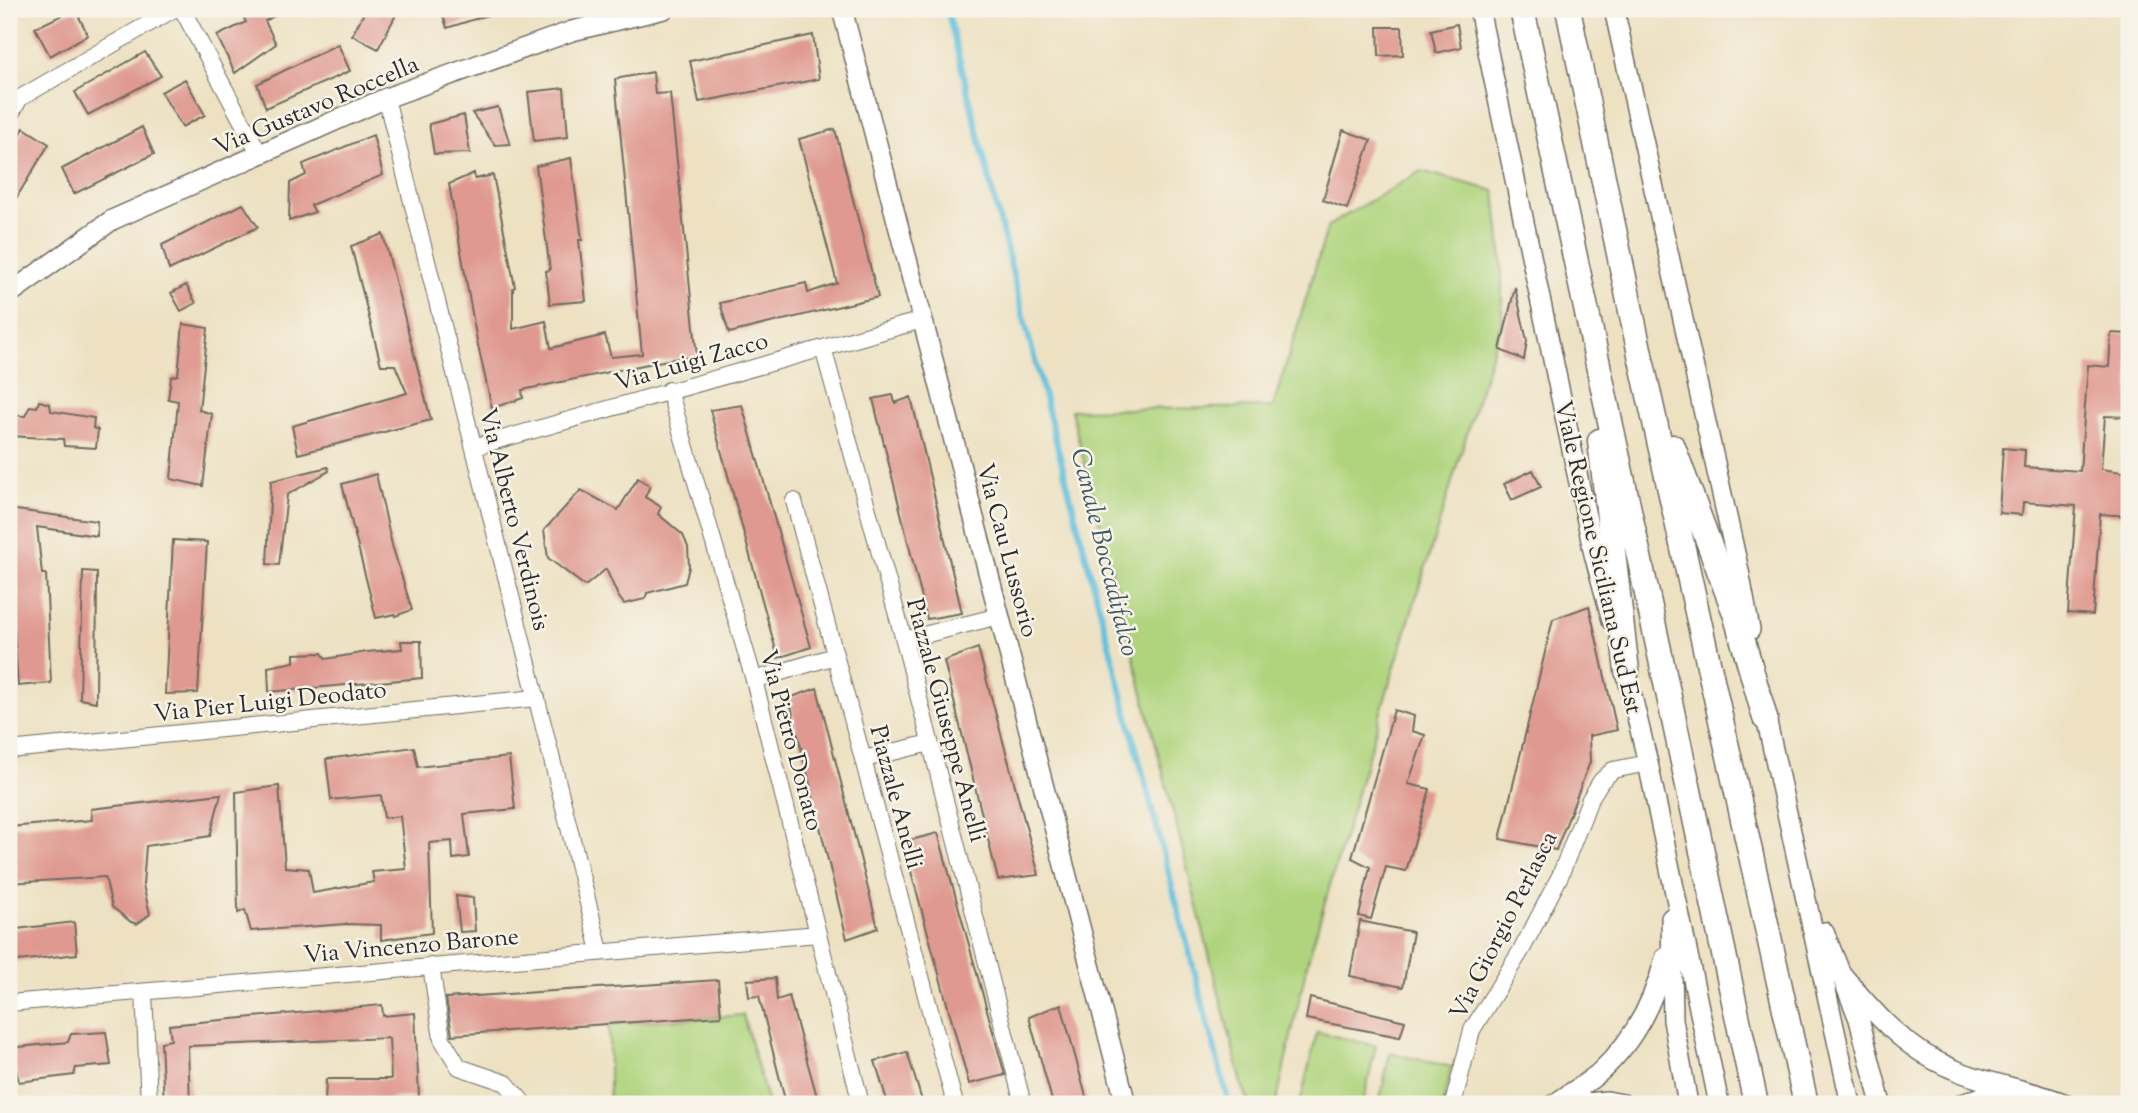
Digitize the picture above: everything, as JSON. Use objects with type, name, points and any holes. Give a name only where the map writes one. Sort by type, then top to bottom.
[{"type":"main road","name":"Viale Regione Siciliana Sud Est","points":[[1522,9],[1756,1104]]},
{"type":"main road","points":[[1568,9],[1640,359],[1806,1104]]},
{"type":"main road","points":[[1580,287],[1627,671]]},
{"type":"main road","points":[[1640,359],[1735,614],[1765,718]]},
{"type":"street","points":[[9,117],[20,98],[174,9]]},
{"type":"street","points":[[182,9],[260,155]]},
{"type":"street","name":"Via Gustavo Roccella","points":[[9,294],[112,220],[386,97],[572,31],[664,9]]},
{"type":"street","name":"Via Cau Lussorio","points":[[842,9],[1126,1104]]},
{"type":"street","name":"Viale Regione Siciliana Sud Est","points":[[1479,9],[1594,554],[1627,671],[1648,763],[1719,1104]]},
{"type":"street","points":[[1614,9],[1739,571],[1765,718],[1851,1104]]},
{"type":"street","name":"Via Alberto Verdinois","points":[[386,97],[600,951]]},
{"type":"street","name":"Via Luigi Zacco","points":[[474,447],[922,320]]},
{"type":"street","name":"Piazzale Giuseppe Anelli","points":[[823,348],[904,640],[1023,1104]]},
{"type":"street","name":"Via Pietro Donato","points":[[668,390],[754,680],[861,1104]]},
{"type":"street","name":"Piazzale Anelli","points":[[794,502],[955,1104]]},
{"type":"street","points":[[904,640],[999,616]]},
{"type":"street","points":[[754,680],[835,656]]},
{"type":"street","name":"Via Pier Luigi Deodato","points":[[9,750],[537,698]]},
{"type":"street","points":[[864,759],[930,743]]},
{"type":"street","name":"Via Giorgio Perlasca","points":[[1453,1104],[1472,1030],[1522,949],[1560,876],[1590,799],[1601,781],[1613,770],[1648,763]]},
{"type":"street","points":[[1670,868],[1673,1020],[1688,1104]]},
{"type":"street","points":[[1803,879],[1859,1019],[1881,1104]]},
{"type":"street","name":"Via Vincenzo Barone","points":[[9,1003],[818,934]]},
{"type":"street","points":[[1555,1104],[1598,1074],[1619,1053],[1633,1033],[1654,992],[1671,937]]},
{"type":"street","points":[[430,966],[442,1039],[459,1067],[506,1083],[524,1104]]},
{"type":"street","points":[[1839,971],[1880,1019],[1922,1054],[1953,1069],[2066,1104]]},
{"type":"street","points":[[144,992],[149,1104]]},
{"type":"street","points":[[1962,1104],[1990,1094],[2031,1091]]},
{"type":"street","points":[[1578,1104],[1607,1101],[1623,1104]]},
{"type":"green space","points":[[1421,171],[1495,191],[1502,261],[1502,320],[1386,695],[1308,960],[1276,1104],[1250,1104],[1243,1088],[1071,410],[1273,407],[1328,226]]},
{"type":"green space","points":[[743,1015],[768,1104],[623,1104],[609,1100],[609,1024]]},
{"type":"green space","points":[[1317,1032],[1376,1046],[1363,1104],[1300,1104]]},
{"type":"green space","points":[[1390,1053],[1452,1067],[1443,1104],[1379,1104]]},
{"type":"building","points":[[75,9],[88,35],[50,56],[35,28]]},
{"type":"building","points":[[239,9],[287,9],[265,21],[276,44],[235,73],[217,36],[246,22]]},
{"type":"building","points":[[366,9],[399,9],[378,49],[352,35]]},
{"type":"building","points":[[441,9],[497,9],[497,12],[447,28]]},
{"type":"building","points":[[1457,24],[1461,47],[1436,53],[1431,30]]},
{"type":"building","points":[[1378,27],[1402,27],[1403,55],[1379,56]]},
{"type":"building","points":[[813,35],[819,79],[699,102],[690,61]]},
{"type":"building","points":[[338,44],[350,71],[266,108],[257,84]]},
{"type":"building","points":[[145,52],[161,76],[88,115],[75,92]]},
{"type":"building","points":[[653,72],[655,94],[670,93],[697,357],[672,359],[522,390],[523,398],[492,408],[477,341],[449,184],[474,173],[475,179],[493,175],[515,287],[513,329],[546,321],[551,348],[605,335],[611,357],[642,354],[615,79]]},
{"type":"building","points":[[185,79],[205,115],[182,127],[161,92]]},
{"type":"building","points":[[564,88],[568,137],[534,141],[528,92]]},
{"type":"building","points":[[498,107],[510,144],[495,145],[472,113]]},
{"type":"building","points":[[464,115],[470,153],[434,154],[429,124]]},
{"type":"building","points":[[142,127],[154,154],[74,194],[62,169]]},
{"type":"building","points":[[24,128],[49,144],[9,210],[9,153]]},
{"type":"building","points":[[835,129],[878,297],[729,333],[720,303],[806,283],[808,293],[837,283],[799,139]]},
{"type":"building","points":[[1343,130],[1371,140],[1347,209],[1323,200]]},
{"type":"building","points":[[373,135],[383,175],[311,205],[315,212],[289,221],[290,183],[306,175],[303,164]]},
{"type":"building","points":[[571,158],[582,240],[579,240],[586,301],[550,304],[546,271],[550,270],[536,166]]},
{"type":"building","points":[[243,204],[258,227],[169,270],[162,245]]},
{"type":"building","points":[[383,234],[431,420],[298,454],[292,426],[407,393],[395,365],[381,365],[351,246]]},
{"type":"building","points":[[186,285],[196,303],[181,311],[171,293]]},
{"type":"building","points":[[1515,287],[1527,341],[1524,360],[1500,350]]},
{"type":"building","points":[[183,324],[208,328],[199,410],[212,414],[203,486],[171,479],[178,401],[168,399],[171,377],[178,375]]},
{"type":"building","points":[[2111,333],[2129,334],[2129,417],[2105,416],[2101,469],[2129,473],[2129,516],[2100,514],[2093,615],[2068,613],[2076,506],[2023,502],[2022,515],[1999,513],[2003,448],[2025,450],[2024,467],[2080,471],[2088,365],[2109,367]]},
{"type":"building","points":[[893,395],[895,403],[911,397],[962,613],[927,619],[873,399]]},
{"type":"building","points":[[39,401],[50,404],[51,411],[94,418],[93,428],[98,430],[96,448],[64,446],[63,439],[9,436],[9,415],[25,416],[30,406],[37,407]]},
{"type":"building","points":[[742,405],[811,647],[778,658],[710,410]]},
{"type":"building","points":[[328,467],[329,471],[287,495],[279,565],[267,564],[271,481]]},
{"type":"building","points":[[1533,470],[1541,487],[1512,500],[1504,484]]},
{"type":"building","points":[[376,474],[392,545],[412,610],[395,616],[376,618],[342,484]]},
{"type":"building","points":[[638,478],[650,486],[645,497],[661,507],[658,514],[683,535],[688,547],[689,567],[685,583],[647,593],[645,599],[624,604],[606,569],[585,586],[548,558],[544,530],[581,490],[618,510]]},
{"type":"building","points":[[9,509],[97,521],[97,536],[37,527],[42,574],[46,574],[51,683],[18,686],[9,586]]},
{"type":"building","points":[[173,540],[207,542],[198,693],[165,694]]},
{"type":"building","points":[[83,571],[97,572],[96,702],[80,699]]},
{"type":"building","points":[[1589,606],[1617,730],[1589,736],[1590,762],[1556,850],[1500,839],[1553,619]]},
{"type":"building","points":[[401,641],[421,641],[422,678],[269,692],[268,667],[294,662],[294,654],[322,653],[326,659],[402,649]]},
{"type":"building","points":[[978,648],[1039,875],[998,880],[944,661]]},
{"type":"building","points":[[817,688],[878,928],[847,939],[789,698]]},
{"type":"building","points":[[1394,710],[1414,716],[1412,731],[1425,735],[1408,784],[1430,789],[1406,871],[1386,867],[1371,919],[1359,916],[1370,867],[1352,858]]},
{"type":"building","points":[[414,747],[418,767],[509,757],[515,809],[464,814],[469,857],[453,859],[452,841],[429,843],[432,933],[381,940],[381,925],[346,924],[251,931],[245,910],[238,913],[236,792],[279,786],[285,867],[309,869],[313,893],[374,882],[372,872],[406,869],[400,816],[384,818],[381,795],[331,800],[326,759]]},
{"type":"building","points":[[221,794],[210,836],[146,846],[143,885],[150,914],[137,924],[112,907],[105,877],[9,883],[9,827],[92,820],[91,809]]},
{"type":"building","points":[[938,833],[1005,1075],[969,1084],[903,842]]},
{"type":"building","points":[[456,896],[473,898],[475,931],[460,932]]},
{"type":"building","points":[[1360,921],[1413,932],[1403,987],[1350,976]]},
{"type":"building","points":[[74,922],[77,954],[9,962],[9,930]]},
{"type":"building","points":[[775,978],[777,1000],[789,996],[819,1104],[786,1104],[759,996],[749,997],[747,980]]},
{"type":"building","points":[[718,980],[721,1016],[452,1035],[446,998]]},
{"type":"building","points":[[1310,998],[1405,1021],[1400,1037],[1306,1019]]},
{"type":"building","points":[[1061,1004],[1088,1104],[1053,1104],[1029,1017]]},
{"type":"building","points":[[382,1005],[383,1016],[415,1013],[419,1097],[390,1098],[388,1104],[325,1104],[326,1079],[391,1079],[389,1038],[188,1046],[190,1104],[164,1104],[161,1042],[171,1040],[169,1025]]},
{"type":"building","points":[[106,1032],[111,1065],[76,1068],[74,1075],[19,1082],[16,1070],[9,1071],[9,1048],[68,1042],[71,1034]]},
{"type":"building","points":[[907,1052],[923,1104],[888,1104],[875,1061]]},
{"type":"waterway","name":"Canale Boccadifalco","points":[[947,9],[1022,311],[1229,1104]]}]
